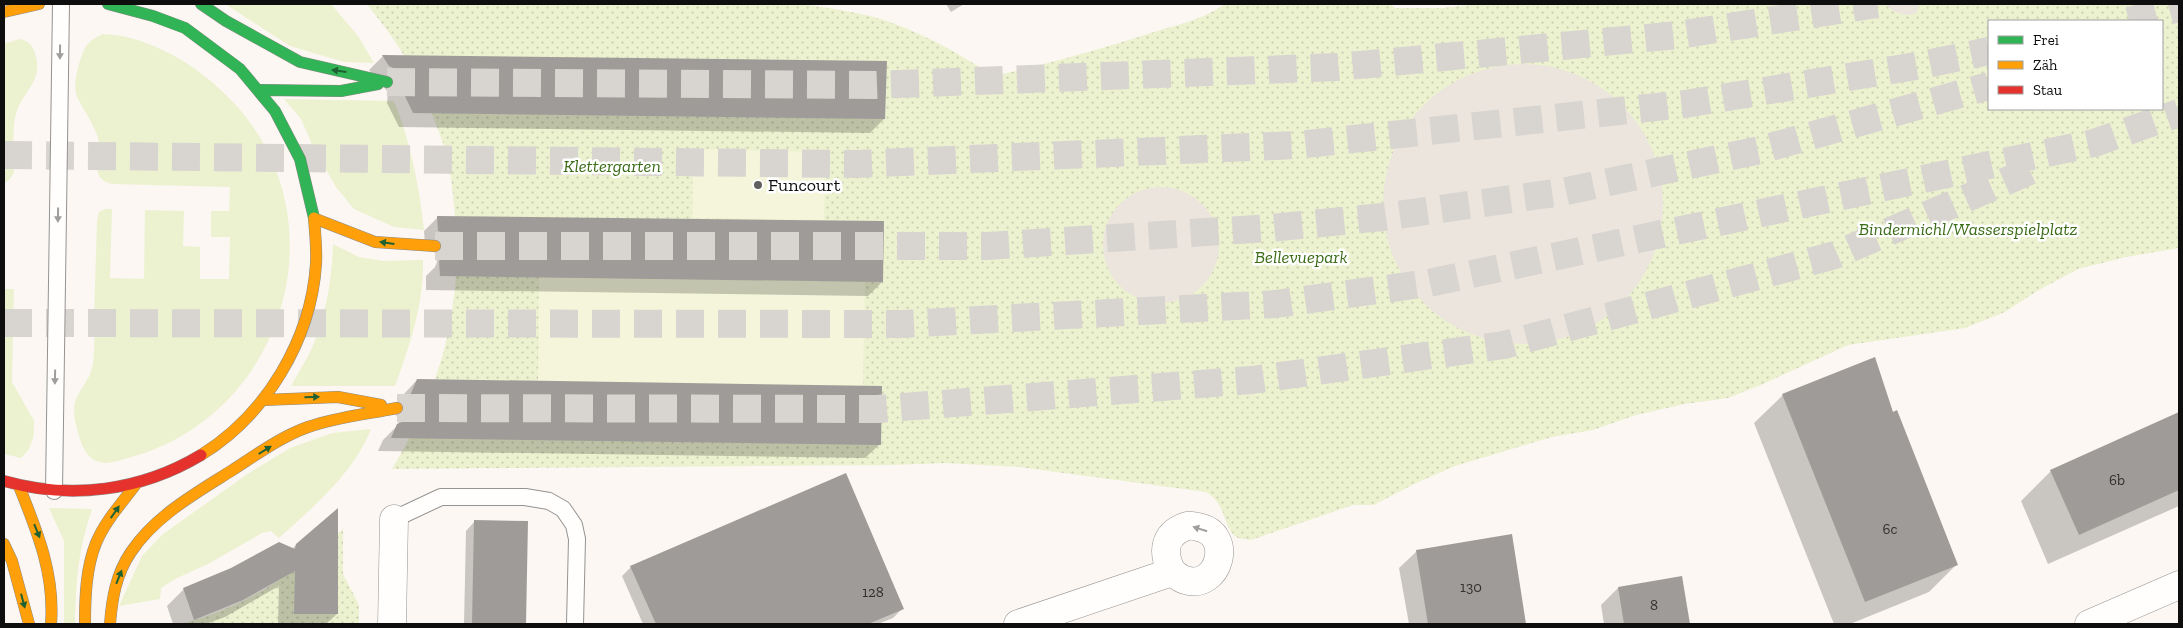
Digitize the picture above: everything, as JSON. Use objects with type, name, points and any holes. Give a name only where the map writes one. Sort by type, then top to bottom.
[{"type":"main road","points":[[7,9],[39,4]]},
{"type":"main road","points":[[4,481],[19,486],[54,491],[97,491],[136,484],[166,474],[206,452],[242,423],[264,400],[290,359],[308,315],[315,283],[316,219],[309,184],[298,150],[282,118],[261,90],[241,68],[194,34],[140,7],[108,4]]},
{"type":"main road","points":[[201,4],[234,26],[300,62],[387,82],[341,90],[261,90]]},
{"type":"main road","points":[[316,219],[375,242],[435,246]]},
{"type":"main road","points":[[110,624],[110,606],[127,558],[142,536],[175,507],[295,432],[326,422],[397,408],[338,398],[311,397],[264,400]]},
{"type":"main road","points":[[85,624],[85,606],[92,554],[101,532],[136,484]]},
{"type":"main road","points":[[19,486],[44,546],[50,572],[53,613],[51,624]]},
{"type":"main road","points":[[4,544],[12,561],[29,624]]},
{"type":"street","points":[[392,624],[394,519]]},
{"type":"street","points":[[1018,624],[1172,572]]},
{"type":"street","points":[[2089,624],[2179,585]]},
{"type":"lane","points":[[54,491],[60,4]]},
{"type":"lane","points":[[394,519],[441,497],[525,497],[549,501],[563,509],[574,525],[577,539],[575,624]]},
{"type":"green space","points":[[225,4],[331,4],[358,36],[374,63],[344,62],[290,46]]},
{"type":"green space","name":"Bellevuepark","points":[[367,4],[800,4],[855,13],[901,26],[969,60],[994,76],[1034,67],[1180,25],[1216,10],[1225,4],[1390,4],[1395,8],[1442,8],[1479,4],[2179,4],[2179,248],[2126,257],[2078,269],[2037,291],[2005,312],[1965,328],[1848,345],[1728,398],[1685,404],[1636,415],[1593,430],[1552,437],[1455,466],[1414,484],[1374,505],[1353,505],[1251,540],[1238,538],[1233,534],[1218,503],[1206,492],[1019,467],[946,463],[392,469],[409,439],[435,379],[451,316],[457,251],[451,181],[444,146],[409,64]]},
{"type":"green space","points":[[103,34],[121,36],[157,47],[191,66],[233,102],[266,149],[285,200],[290,253],[282,306],[261,355],[229,398],[187,433],[135,456],[108,463],[97,462],[87,453],[81,441],[74,416],[76,399],[91,372],[93,363],[97,221],[99,212],[105,209],[112,209],[110,278],[144,279],[145,210],[184,211],[183,246],[200,247],[200,279],[229,279],[230,237],[211,237],[211,211],[229,211],[230,187],[112,184],[104,181],[98,171],[99,142],[97,135],[77,97],[75,86],[85,48]]},
{"type":"green space","points":[[19,39],[29,43],[35,53],[37,71],[35,79],[16,114],[14,173],[4,184],[4,44]]},
{"type":"green space","points":[[284,99],[394,101],[413,164],[424,230],[394,227],[354,209],[336,187],[314,149],[301,119]]},
{"type":"green space","name":"Funcourt","points":[[693,149],[825,152],[824,220],[692,218]]},
{"type":"green space","points":[[333,244],[359,257],[384,261],[423,260],[419,308],[411,340],[395,386],[291,386],[312,348],[325,310],[330,284]]},
{"type":"green space","points":[[539,277],[865,282],[863,386],[538,381]]},
{"type":"green space","points":[[4,289],[14,289],[12,382],[34,421],[33,438],[29,449],[21,458],[4,454]]},
{"type":"green space","points":[[371,429],[364,445],[343,475],[319,501],[279,538],[271,531],[262,533],[161,588],[160,599],[119,606],[142,556],[163,534],[249,473],[290,448],[332,433]]},
{"type":"green space","points":[[49,508],[92,509],[79,566],[75,624],[64,624],[64,541]]},
{"type":"green space","points":[[343,529],[343,574],[359,605],[359,624],[181,624],[228,608],[268,587],[306,561]]},
{"type":"shaded area","points":[[1885,4],[1918,4],[1918,9],[1915,14],[1906,15],[1895,12]]},
{"type":"shaded area","points":[[1523,64],[1564,70],[1601,88],[1622,105],[1639,126],[1657,163],[1663,204],[1657,245],[1639,282],[1622,303],[1601,320],[1564,338],[1523,344],[1482,338],[1445,320],[1424,303],[1407,282],[1389,245],[1383,204],[1389,163],[1407,126],[1424,105],[1445,88],[1482,70]]},
{"type":"shaded area","points":[[1161,187],[1183,192],[1202,204],[1214,223],[1219,245],[1214,267],[1202,286],[1183,298],[1161,303],[1139,298],[1120,286],[1108,267],[1103,245],[1108,223],[1120,204],[1139,192]]},
{"type":"building","points":[[382,55],[887,61],[885,119],[413,113],[401,88],[402,77],[397,70],[389,66]]},
{"type":"building","points":[[437,216],[884,221],[883,282],[440,276],[439,261],[448,255],[451,247],[449,239],[444,233],[438,231]]},
{"type":"building","points":[[1875,357],[1893,412],[1897,410],[1958,565],[1865,602],[1782,394]]},
{"type":"building","points":[[417,379],[882,386],[881,445],[391,438],[397,424],[407,420],[412,414],[412,405],[409,398]]},
{"type":"building","points":[[2179,412],[2179,490],[2079,535],[2050,470]]},
{"type":"building","points":[[846,473],[904,609],[868,624],[656,624],[630,566]]},
{"type":"building","points":[[338,508],[338,614],[294,614],[295,571],[243,600],[194,620],[183,588],[231,568],[279,542],[295,549],[296,544]]},
{"type":"building","points":[[474,520],[528,521],[526,624],[472,624]]},
{"type":"building","points":[[1512,534],[1526,624],[1428,624],[1416,550]]},
{"type":"building","points":[[1682,576],[1690,624],[1624,624],[1618,587]]},
{"type":"tunnel","points":[[387,82],[874,85],[1338,67],[1678,35],[1877,4]]},
{"type":"tunnel","points":[[2133,20],[2179,8]]},
{"type":"tunnel","points":[[4,155],[856,164],[1297,145],[1685,104],[1922,65],[1988,51]]},
{"type":"tunnel","points":[[435,246],[987,246],[1270,228],[1383,217],[1562,192],[1760,150],[1988,86]]},
{"type":"tunnel","points":[[4,323],[902,324],[1275,304],[1429,283],[2094,143],[2179,113]]},
{"type":"tunnel","points":[[397,408],[877,409],[1252,380],[1504,345],[1835,255],[2041,166]]},
{"type":"traffic: fast","points":[[108,4],[153,16],[185,28],[240,69],[275,111],[300,159],[314,218]]},
{"type":"traffic: fast","points":[[201,4],[226,21],[300,62],[387,82]]},
{"type":"traffic: fast","points":[[261,90],[341,91],[378,84]]},
{"type":"traffic: slow","points":[[4,12],[39,4]]},
{"type":"traffic: slow","points":[[201,455],[246,419],[265,397],[295,347],[305,320],[312,292],[316,264],[314,218]]},
{"type":"traffic: slow","points":[[316,219],[375,242],[435,246]]},
{"type":"traffic: slow","points":[[264,400],[338,397],[381,405]]},
{"type":"traffic: slow","points":[[110,624],[116,586],[126,560],[152,527],[177,506],[268,447],[298,431],[330,421],[397,408]]},
{"type":"traffic: slow","points":[[85,624],[88,572],[96,543],[109,520],[136,484]]},
{"type":"traffic: slow","points":[[19,486],[38,536],[47,570],[52,606],[51,624]]},
{"type":"traffic: slow","points":[[4,544],[12,561],[29,624]]},
{"type":"traffic: jam","points":[[4,481],[29,487],[55,490],[105,489],[154,477],[201,455]]},
{"type":"place","name":"Funcourt","points":[[758,185]]},
{"type":"park label","name":"Klettergarten","points":[[612,166]]},
{"type":"park label","name":"Bindermichl/Wasserspielplatz","points":[[1968,229]]}]
